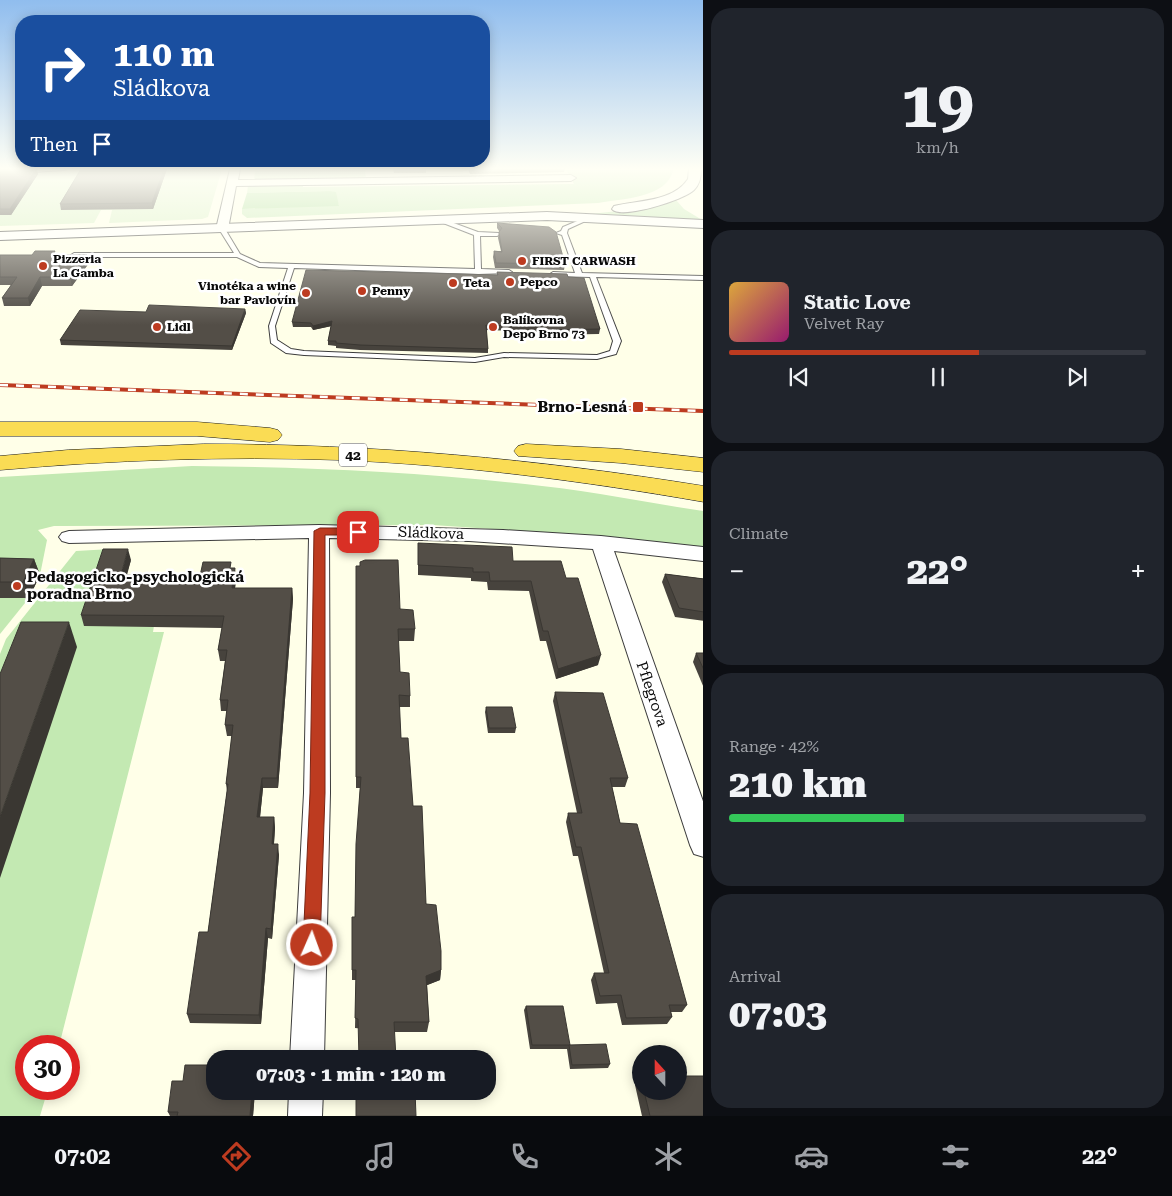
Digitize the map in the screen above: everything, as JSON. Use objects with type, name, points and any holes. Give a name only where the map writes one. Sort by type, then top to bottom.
[{"type":"highway","name":"42","points":[[0,429],[197,429],[621,456],[703,465]]},
{"type":"highway","name":"42","points":[[0,445],[167,436],[270,435]]},
{"type":"highway","name":"42","points":[[526,451],[703,476]]},
{"type":"highway","name":"42","points":[[0,463],[174,453],[311,453],[462,462],[542,470],[703,494]]},
{"type":"street","points":[[222,229],[224,221]]},
{"type":"street","points":[[0,236],[414,221]]},
{"type":"street","points":[[648,221],[703,224]]},
{"type":"street","points":[[307,1050],[317,793],[320,531]]},
{"type":"street","name":"Sládkova","points":[[69,537],[320,531],[435,532],[601,542],[703,554]]},
{"type":"street","name":"Pflegrova","points":[[601,542],[703,845]]},
{"type":"street","points":[[305,1116],[306,1100]]},
{"type":"lane","points":[[443,221],[477,234],[498,234]]},
{"type":"lane","points":[[579,274],[564,233],[565,228],[582,221]]},
{"type":"lane","points":[[222,229],[238,254]]},
{"type":"lane","points":[[554,233],[564,233]]},
{"type":"lane","points":[[477,234],[478,272]]},
{"type":"lane","points":[[67,255],[238,254],[259,265],[514,273]]},
{"type":"lane","points":[[292,266],[272,326],[274,341],[289,351],[475,360],[504,355],[597,357],[613,352],[617,341],[592,274]]},
{"type":"lane","points":[[542,273],[703,278]]},
{"type":"green space","points":[[0,221],[95,221],[94,223],[0,226]]},
{"type":"green space","points":[[109,221],[154,221],[109,223]]},
{"type":"green space","points":[[192,466],[323,469],[411,474],[498,481],[603,494],[703,511],[703,548],[597,536],[433,525],[54,526],[38,530],[47,540],[40,575],[0,573],[0,477]]},
{"type":"green space","points":[[111,549],[105,560],[154,626],[153,632],[164,632],[62,1035],[15,1035],[15,1100],[45,1100],[40,1116],[0,1116],[0,654],[6,639],[76,551]]},
{"type":"green space","points":[[0,598],[29,598],[0,634]]},
{"type":"building","points":[[497,223],[549,227],[556,232],[565,264],[496,263],[494,251],[502,252],[499,232],[502,228]]},
{"type":"building","points":[[35,251],[55,251],[53,255],[87,255],[70,277],[40,277],[28,298],[2,298],[17,277],[0,277],[0,255],[32,255]]},
{"type":"building","points":[[306,270],[498,275],[497,272],[567,274],[568,277],[584,278],[600,329],[542,330],[542,327],[486,325],[488,349],[336,343],[336,341],[328,341],[332,321],[313,326],[311,323],[292,322]]},
{"type":"building","name":"Lidl","points":[[149,305],[245,309],[232,346],[60,340],[80,310],[146,312]]},
{"type":"building","points":[[418,543],[512,547],[513,561],[561,561],[566,578],[578,578],[601,655],[558,669],[548,631],[543,631],[531,581],[490,581],[489,572],[473,572],[473,568],[418,565]]},
{"type":"building","points":[[103,549],[128,549],[121,575],[200,576],[203,562],[231,562],[230,568],[235,568],[232,588],[292,588],[277,778],[262,778],[257,817],[274,817],[272,844],[278,844],[271,929],[266,928],[259,1015],[187,1014],[199,932],[208,932],[228,784],[226,784],[233,725],[225,725],[228,700],[220,700],[227,650],[218,650],[224,616],[81,615]]},
{"type":"building","points":[[0,558],[34,559],[23,582],[0,582]]},
{"type":"building","points":[[365,560],[398,560],[400,609],[413,610],[415,629],[398,629],[400,672],[409,673],[410,696],[399,695],[401,738],[408,738],[413,806],[422,806],[426,904],[436,905],[441,951],[441,970],[426,976],[429,1022],[394,1022],[396,1050],[359,1050],[358,1019],[355,1018],[356,970],[352,970],[352,917],[355,917],[356,844],[361,777],[356,777],[356,566],[360,566],[360,562]]},
{"type":"building","points":[[665,574],[703,579],[703,612],[679,608]]},
{"type":"building","points":[[21,622],[69,622],[0,817],[0,674]]},
{"type":"building","points":[[696,653],[703,653],[703,668]]},
{"type":"building","points":[[555,692],[603,693],[628,778],[610,778],[620,823],[637,824],[687,1005],[669,1005],[672,1017],[626,1018],[621,995],[600,996],[594,973],[609,973],[581,847],[576,847],[568,813],[582,813]]},
{"type":"building","points":[[486,707],[512,707],[516,728],[489,728]]},
{"type":"building","points":[[526,1006],[563,1006],[570,1045],[532,1045]]},
{"type":"building","points":[[606,1044],[610,1064],[572,1065],[569,1045]]},
{"type":"building","points":[[185,1065],[206,1065],[206,1100],[251,1100],[250,1116],[177,1116],[178,1112],[168,1112],[172,1081],[183,1081]]},
{"type":"building","points":[[688,1076],[703,1076],[703,1116],[650,1116],[646,1100],[688,1100]]},
{"type":"building","points":[[356,1100],[415,1100],[416,1116],[356,1116]]},
{"type":"railway","points":[[0,385],[703,411]]},
{"type":"place","name":"FIRST CARWASH","points":[[522,261]]},
{"type":"place","name":"Pizzeria La Gamba","points":[[43,266]]},
{"type":"place","name":"Pepco","points":[[510,282]]},
{"type":"place","name":"Teta","points":[[453,283]]},
{"type":"place","name":"Penny","points":[[362,291]]},
{"type":"place","name":"Vinotéka a wine bar Pavlovín","points":[[306,293]]},
{"type":"place","name":"Lidl","points":[[157,327]]},
{"type":"place","name":"Balíkovna Depo Brno 73","points":[[493,327]]},
{"type":"place","name":"Brno-Lesná","points":[[638,407]]},
{"type":"place","name":"Pedagogicko-psychologická poradna Brno","points":[[17,586]]},
{"type":"route","points":[[312,945],[317,793],[320,531],[358,532]]}]
